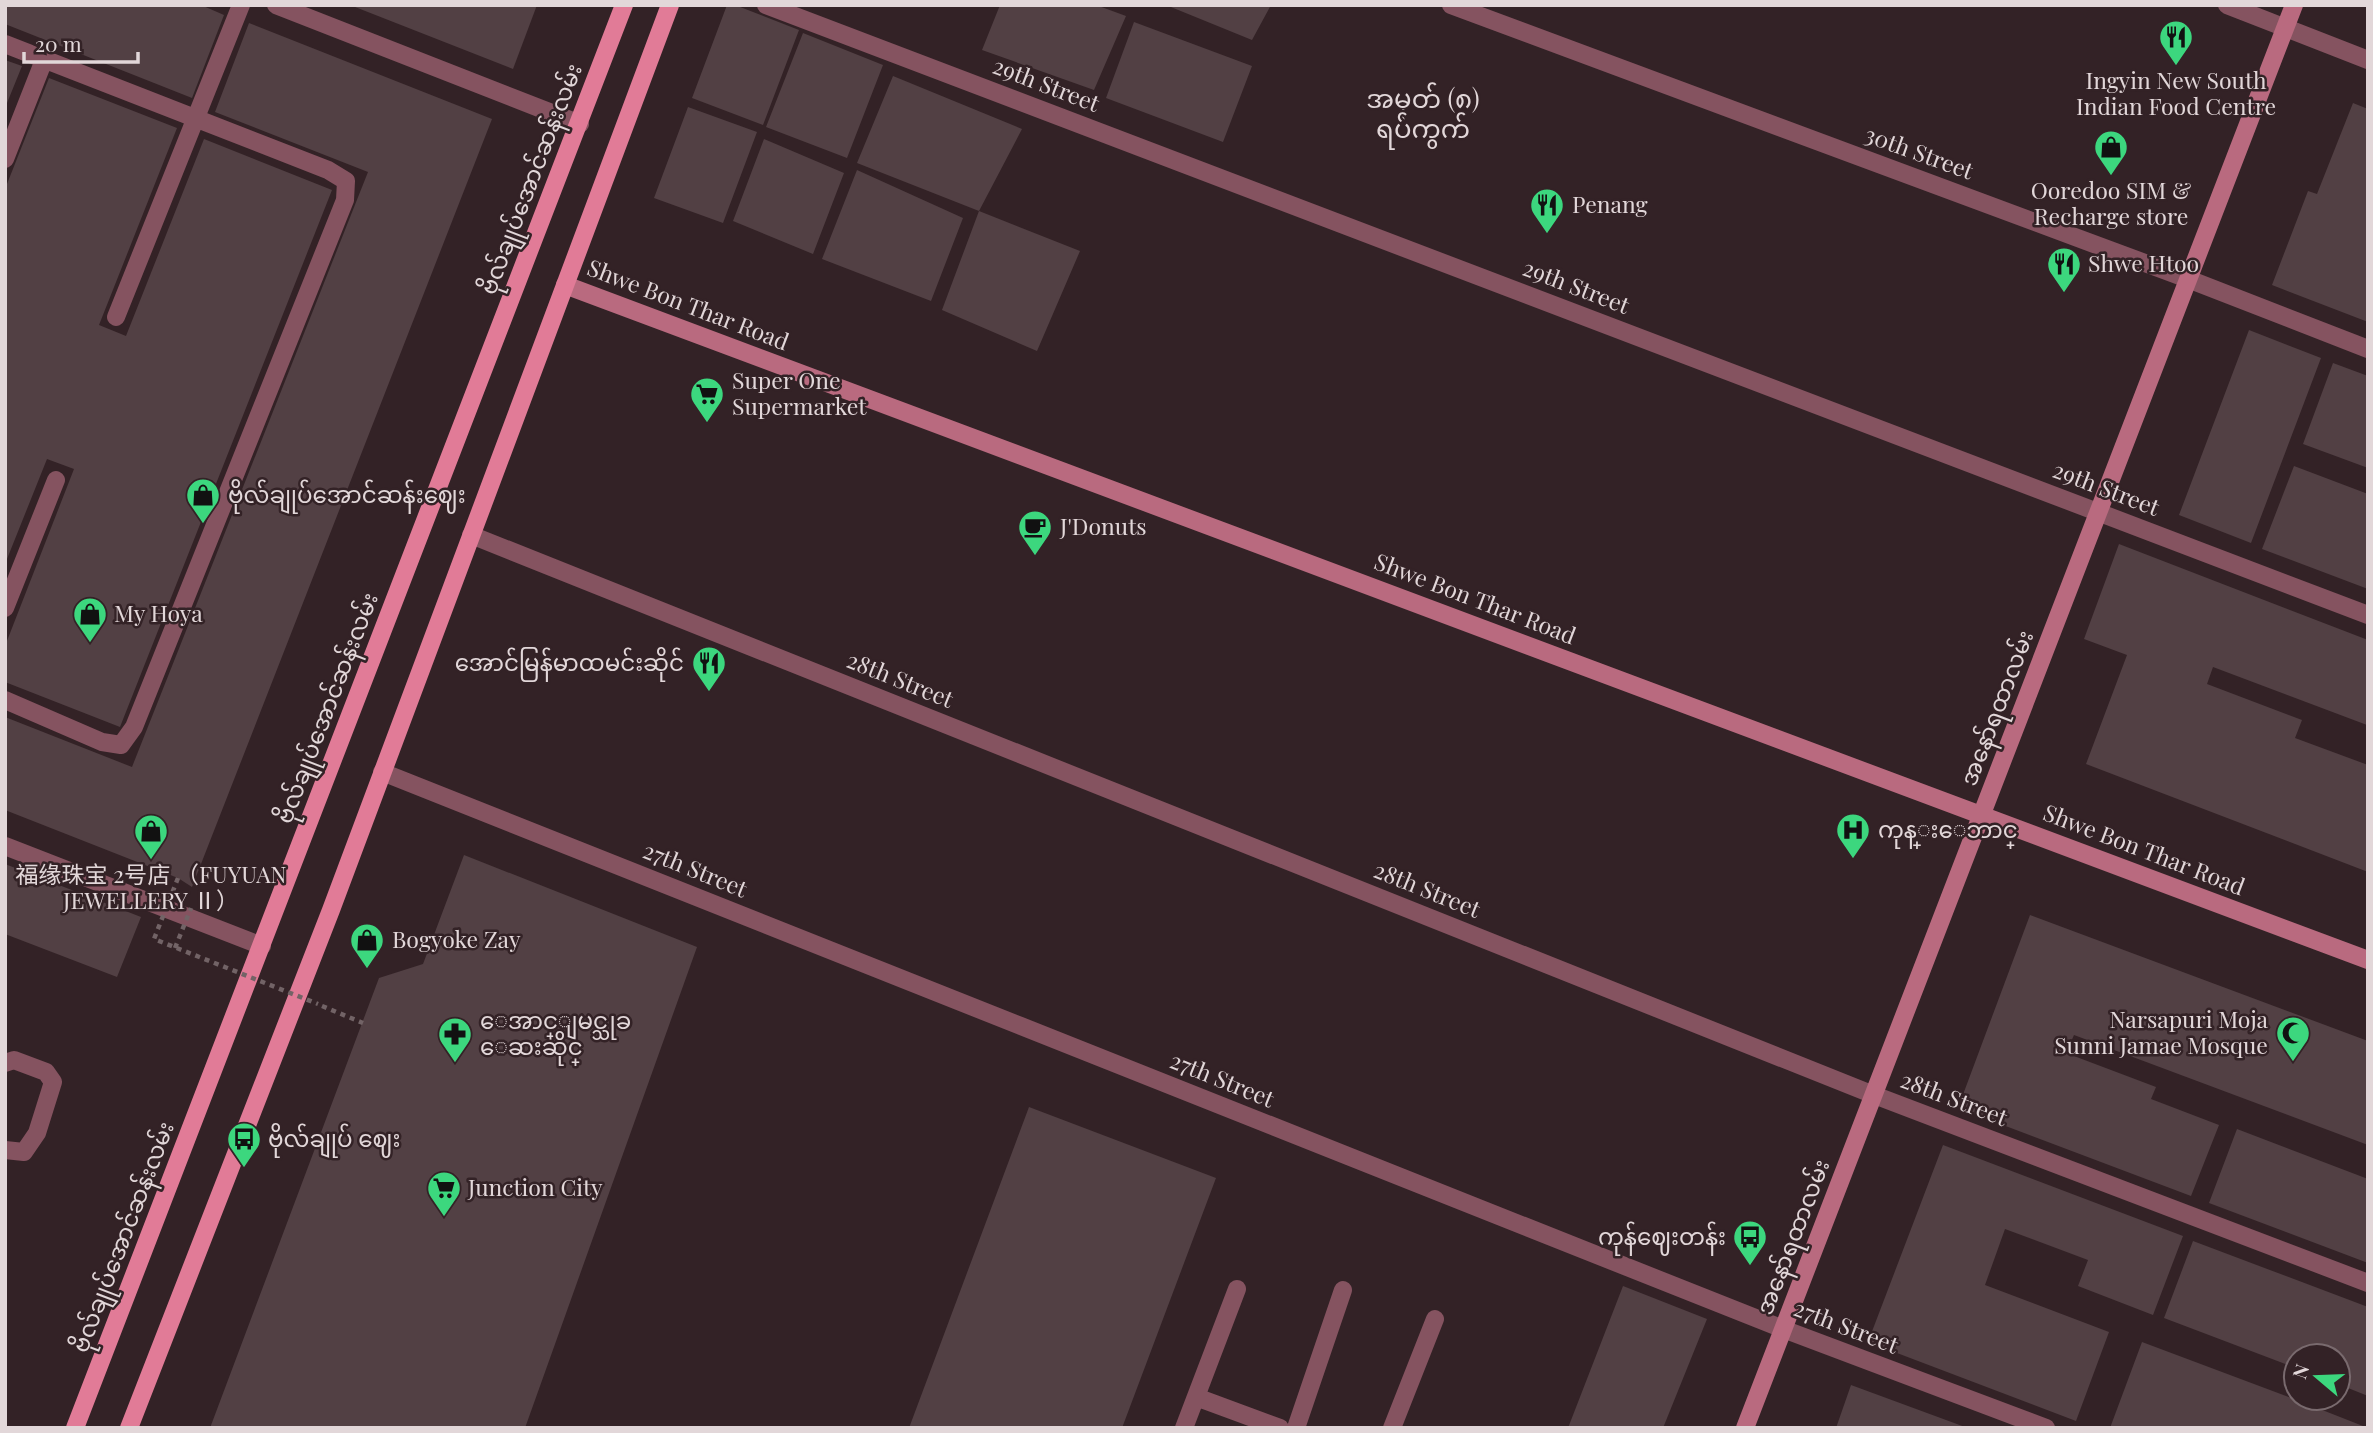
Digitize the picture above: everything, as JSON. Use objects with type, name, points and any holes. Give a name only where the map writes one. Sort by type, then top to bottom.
[{"type":"main road","name":"ဗိုလ်ချုပ်အောင်ဆန်းလမ်း","points":[[75,1428],[624,5]]},
{"type":"main road","points":[[129,1428],[382,772],[670,5]]},
{"type":"main road","name":"အနော်ရထာလမ်း","points":[[1745,1428],[2294,5]]},
{"type":"main road","name":"Shwe Bon Thar Road","points":[[565,285],[2368,960]]},
{"type":"street","points":[[116,317],[241,5]]},
{"type":"street","points":[[276,5],[579,124]]},
{"type":"street","name":"29th Street","points":[[766,5],[2368,615]]},
{"type":"street","name":"30th Street","points":[[1451,5],[2188,279],[2368,349]]},
{"type":"street","points":[[2227,5],[2368,60]]},
{"type":"street","points":[[5,44],[328,170],[346,181],[345,200],[134,727],[121,745],[102,742],[5,700]]},
{"type":"street","points":[[5,159],[44,60]]},
{"type":"street","points":[[5,608],[56,480]]},
{"type":"street","name":"28th Street","points":[[471,535],[1874,1095],[2368,1283]]},
{"type":"street","name":"27th Street","points":[[382,772],[1783,1329],[2046,1428]]},
{"type":"street","points":[[5,846],[262,946]]},
{"type":"street","points":[[5,1063],[14,1060],[46,1072],[53,1082],[37,1133],[24,1152],[5,1150]]},
{"type":"street","points":[[1184,1428],[1237,1289]]},
{"type":"street","points":[[1296,1428],[1343,1290]]},
{"type":"street","points":[[1392,1428],[1435,1320]]},
{"type":"street","points":[[1196,1397],[1280,1428]]},
{"type":"path","points":[[178,878],[153,939],[363,1023]]},
{"type":"path","points":[[175,948],[191,908]]},
{"type":"building","points":[[5,5],[201,5],[224,15],[192,98],[5,24]]},
{"type":"building","points":[[350,5],[537,5],[513,69]]},
{"type":"building","points":[[727,5],[735,5],[799,30],[763,125],[692,98]]},
{"type":"building","points":[[1000,5],[1096,5],[1126,16],[1094,90],[982,50]]},
{"type":"building","points":[[1166,5],[1271,5],[1252,40]]},
{"type":"building","points":[[1134,22],[1252,66],[1223,142],[1106,98]]},
{"type":"building","points":[[249,23],[492,119],[192,887],[178,878],[5,810],[5,717],[132,767],[368,172],[215,112]]},
{"type":"building","points":[[803,33],[883,65],[847,158],[766,127]]},
{"type":"building","points":[[5,60],[22,66],[5,108]]},
{"type":"building","points":[[893,76],[1022,129],[979,211],[857,163]]},
{"type":"building","points":[[49,78],[177,128],[99,325],[126,336],[204,139],[332,190],[120,727],[5,682],[5,646],[74,469],[47,459],[5,564],[5,189]]},
{"type":"building","points":[[2353,103],[2368,109],[2368,322],[2272,285],[2308,191],[2317,194]]},
{"type":"building","points":[[688,107],[757,132],[723,223],[654,198]]},
{"type":"building","points":[[764,139],[844,173],[813,254],[733,221]]},
{"type":"building","points":[[857,170],[963,218],[931,301],[822,259]]},
{"type":"building","points":[[979,211],[1080,251],[1037,351],[942,310]]},
{"type":"building","points":[[2249,330],[2321,358],[2251,543],[2179,515]]},
{"type":"building","points":[[2333,363],[2368,376],[2368,468],[2303,444]]},
{"type":"building","points":[[2294,466],[2368,494],[2368,589],[2262,549]]},
{"type":"building","points":[[2119,544],[2368,640],[2367,725],[2213,667],[2207,684],[2302,720],[2295,738],[2368,765],[2368,872],[2086,764],[2127,655],[2084,639]]},
{"type":"building","name":"Junction City","points":[[464,855],[697,947],[525,1428],[210,1428],[379,978],[423,964]]},
{"type":"building","points":[[5,864],[141,917],[117,977],[5,934]]},
{"type":"building","points":[[2030,915],[2368,1041],[2368,1145],[2074,1035],[2066,1053],[2156,1087],[2151,1099],[2219,1125],[2191,1196],[1958,1108]]},
{"type":"building","points":[[1029,1107],[1216,1178],[1122,1428],[909,1428]]},
{"type":"building","points":[[2237,1129],[2368,1179],[2368,1263],[2209,1203]]},
{"type":"building","points":[[1943,1145],[2183,1236],[2153,1315],[2078,1286],[2088,1260],[2005,1229],[1985,1285],[2109,1332],[2076,1421],[1868,1342]]},
{"type":"building","points":[[2193,1241],[2368,1307],[2368,1396],[2352,1390],[2352,1342],[2282,1342],[2282,1363],[2164,1318]]},
{"type":"building","points":[[1623,1286],[1707,1319],[1663,1428],[1568,1428]]},
{"type":"building","points":[[2142,1342],[2282,1395],[2282,1412],[2327,1412],[2368,1428],[2110,1428]]},
{"type":"building","points":[[1851,1385],[1965,1427],[1965,1428],[1836,1428]]},
{"type":"place","name":"Ingyin New South Indian Food Centre","points":[[2176,67]]},
{"type":"place","name":"Ooredoo SIM & Recharge store","points":[[2111,177]]},
{"type":"place","name":"Penang","points":[[1547,235]]},
{"type":"place","name":"Shwe Htoo","points":[[2064,294]]},
{"type":"place","name":"Super One Supermarket","points":[[707,424]]},
{"type":"place","name":"ဗိုလ်ချုပ်အောင်ဆန်းဈေး","points":[[203,525]]},
{"type":"place","name":"J'Donuts","points":[[1035,557]]},
{"type":"place","name":"My Hoya","points":[[90,644]]},
{"type":"place","name":"အောင်မြန်မာထမင်းဆိုင်","points":[[709,693]]},
{"type":"place","name":"ကုန္းေဘာင္","points":[[1853,860]]},
{"type":"place","name":"福缘珠宝 2号店 （FUYUAN JEWELLERY Ⅱ）","points":[[151,861]]},
{"type":"place","name":"Bogyoke Zay","points":[[367,970]]},
{"type":"place","name":"Narsapuri Moja Sunni Jamae Mosque","points":[[2293,1063]]},
{"type":"place","name":"ေအာင္ျမင္သုခ ေဆးဆိုင္","points":[[455,1064]]},
{"type":"place","name":"ဗိုလ်ချုပ် ဈေး","points":[[244,1169]]},
{"type":"place","name":"Junction City","points":[[444,1218]]},
{"type":"place","name":"ကုန်ဈေးတန်း","points":[[1750,1267]]},
{"type":"district","name":"အမှတ် (၈) ရပ်ကွက်","points":[[1423,114]]}]
